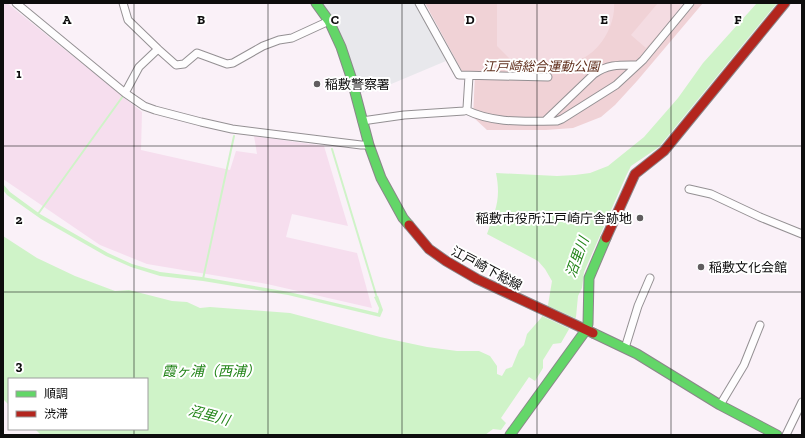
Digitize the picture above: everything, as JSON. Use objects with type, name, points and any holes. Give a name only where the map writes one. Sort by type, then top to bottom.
[{"type":"main road","name":"江戸崎下総線","points":[[316,3],[329,21],[346,62],[368,145],[381,178],[402,218],[425,245],[437,256],[456,267],[532,305],[626,348],[720,405],[777,435]]},
{"type":"main road","points":[[510,435],[588,324],[589,278],[634,174],[664,151],[785,3]]},
{"type":"street","points":[[16,3],[125,93],[144,106],[172,116],[232,129],[368,145]]},
{"type":"street","points":[[123,3],[128,20],[176,65],[184,64],[197,53],[227,64],[233,63],[263,46],[279,40],[292,38],[329,21]]},
{"type":"street","points":[[420,3],[456,72],[461,76],[548,78]]},
{"type":"street","points":[[362,121],[404,115],[466,110],[500,121],[557,121],[616,85],[643,60],[690,3]]},
{"type":"street","points":[[125,93],[139,67],[158,49]]},
{"type":"street","points":[[545,121],[594,74],[603,68],[616,65],[637,65]]},
{"type":"street","points":[[466,110],[469,76]]},
{"type":"street","points":[[689,190],[711,194],[802,234]]},
{"type":"street","points":[[626,348],[638,306],[650,278]]},
{"type":"street","points":[[720,405],[744,365],[760,325]]},
{"type":"street","points":[[786,435],[802,402]]},
{"type":"shaded area","points":[[7,3],[142,112],[141,150],[230,170],[236,151],[257,154],[254,136],[324,146],[348,226],[292,214],[286,237],[357,253],[372,308],[267,284],[147,264],[100,245],[3,179],[3,6]]},
{"type":"shaded area","points":[[323,3],[416,3],[446,61],[377,90],[359,93],[331,15]]},
{"type":"shaded area","points":[[497,3],[614,3],[614,12],[612,21],[603,40],[590,54],[582,59],[573,61],[511,60],[497,46]]},
{"type":"shaded area","points":[[658,3],[686,3],[646,48],[631,35]]},
{"type":"green space","name":"江戸崎総合運動公園","points":[[425,3],[703,3],[637,81],[615,105],[601,117],[573,128],[546,130],[487,130],[473,117],[475,74],[463,73]]},
{"type":"water","name":"霞ヶ浦（西浦）","points":[[757,3],[777,3],[659,147],[631,166],[584,272],[582,288],[578,296],[576,317],[561,343],[553,344],[543,360],[543,368],[535,381],[529,377],[501,418],[506,423],[501,430],[493,429],[485,435],[41,435],[36,430],[148,430],[148,378],[8,378],[8,404],[3,399],[3,236],[37,258],[75,276],[115,291],[129,290],[172,301],[187,302],[200,308],[210,307],[290,313],[380,337],[427,347],[457,351],[479,351],[490,356],[497,366],[497,374],[502,376],[506,369],[512,367],[519,350],[524,345],[527,334],[541,318],[548,305],[552,281],[538,261],[487,234],[497,204],[498,190],[496,173],[557,176],[575,175],[590,173],[608,166],[644,137],[678,98],[703,63]]},
{"type":"water","points":[[3,184],[10,192],[40,214],[108,253],[132,264],[160,272],[202,277],[289,292],[378,313],[379,308],[374,297],[378,296],[383,310],[380,317],[288,295],[203,281],[160,276],[131,267],[106,256],[41,219],[7,195],[3,190]]},
{"type":"pier","points":[[546,305],[577,319],[572,330],[540,315]]},
{"type":"waterway","points":[[38,214],[123,96]]},
{"type":"waterway","points":[[203,279],[234,136]]},
{"type":"waterway","points":[[332,149],[377,298]]},
{"type":"traffic: fast","points":[[316,3],[329,21],[341,47],[351,77],[369,145],[381,178],[403,218],[409,225]]},
{"type":"traffic: fast","points":[[510,435],[586,330],[588,324],[589,278],[606,238]]},
{"type":"traffic: fast","points":[[593,333],[637,354],[720,405],[777,435]]},
{"type":"traffic: jam","points":[[606,238],[635,174],[664,151],[785,3]]},
{"type":"traffic: jam","points":[[409,225],[429,249],[446,261],[477,279],[593,333]]},
{"type":"place","name":"稲敷警察署","points":[[317,84]]},
{"type":"place","name":"稲敷市役所江戸崎庁舎跡地","points":[[640,218]]},
{"type":"place","name":"稲敷文化会館","points":[[701,267]]},
{"type":"water label","name":"沼里川","points":[[577,257]]},
{"type":"water label","name":"沼里川","points":[[209,415]]}]
